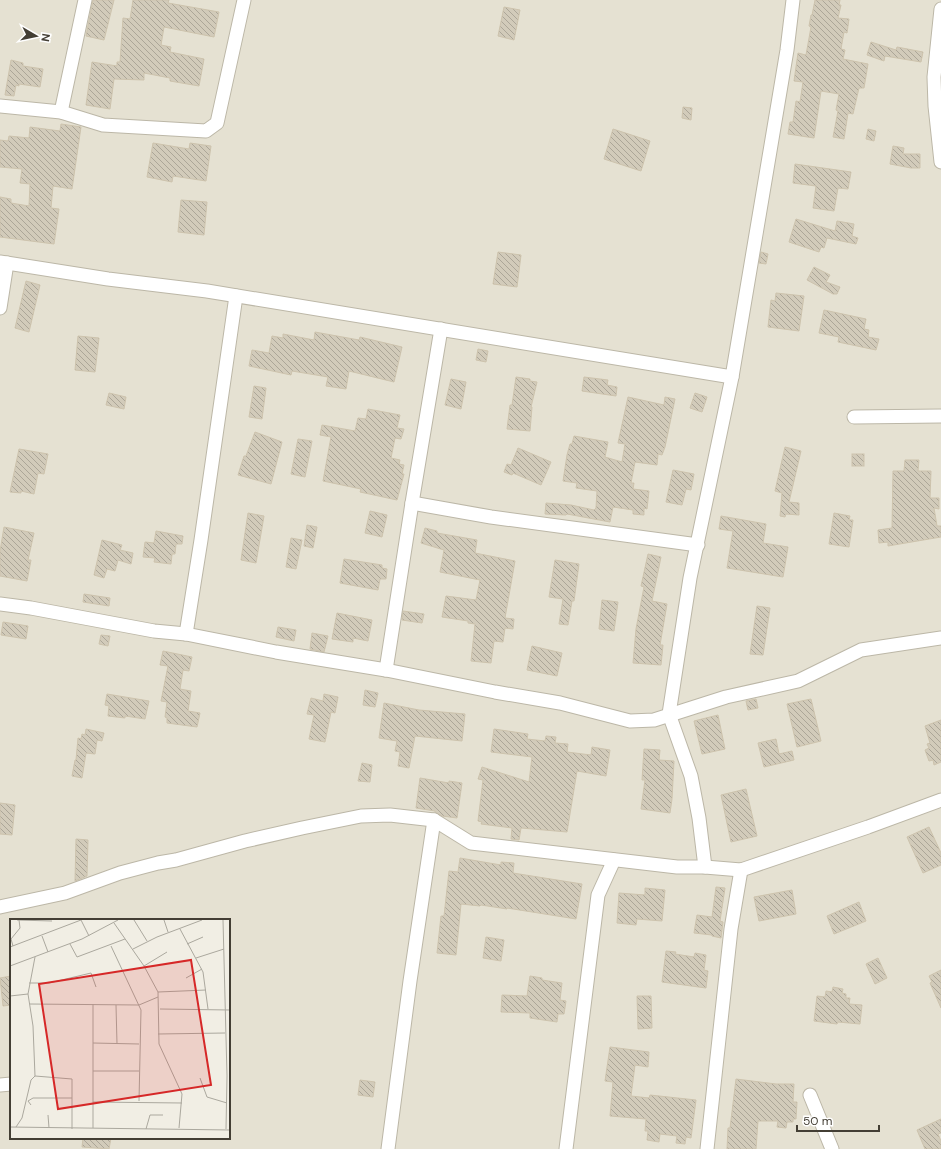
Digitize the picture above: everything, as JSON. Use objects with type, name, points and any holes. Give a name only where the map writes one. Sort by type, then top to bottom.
[{"type":"street","points":[[61,112],[85,0]]},
{"type":"street","points":[[0,106],[61,112],[103,125],[206,131],[217,123],[244,0]]},
{"type":"street","points":[[705,867],[699,818],[690,776],[669,714],[690,578],[732,377],[787,50],[793,0]]},
{"type":"street","points":[[941,9],[934,77],[935,106],[941,162]]},
{"type":"street","points":[[0,308],[4,262],[108,279],[207,291],[732,377]]},
{"type":"street","points":[[186,634],[202,540],[236,296]]},
{"type":"street","points":[[386,670],[441,329]]},
{"type":"street","points":[[854,417],[941,416]]},
{"type":"street","points":[[412,504],[491,518],[698,545]]},
{"type":"street","points":[[0,604],[32,608],[154,631],[186,634],[276,652],[386,670],[495,692],[560,703],[630,721],[654,720],[726,697],[798,680],[861,650],[941,638]]},
{"type":"street","points":[[0,906],[65,894],[120,873],[295,830],[361,816],[390,814],[434,820],[471,843],[678,867],[705,867],[741,870],[868,827],[941,800]]},
{"type":"street","points":[[388,1149],[410,981],[434,820]]},
{"type":"street","points":[[566,1149],[598,895],[614,860]]},
{"type":"street","points":[[707,1149],[731,929],[741,870]]},
{"type":"street","points":[[0,1085],[10,1084]]},
{"type":"street","points":[[810,1095],[832,1149]]},
{"type":"shaded area","points":[[0,0],[941,0],[941,1149],[0,1149]]},
{"type":"building","points":[[93,0],[114,0],[104,40],[86,36]]},
{"type":"building","points":[[133,0],[169,0],[168,3],[219,12],[214,37],[164,27],[161,45],[171,47],[170,52],[204,59],[199,86],[170,81],[170,78],[144,73],[144,80],[114,79],[110,109],[86,105],[92,62],[117,66],[117,62],[120,62],[123,18],[130,19]]},
{"type":"building","points":[[815,0],[840,0],[839,5],[841,5],[838,18],[849,19],[847,33],[844,32],[841,49],[845,50],[843,59],[868,64],[864,88],[859,88],[853,114],[848,113],[844,139],[833,137],[838,111],[836,110],[839,94],[821,91],[814,138],[788,134],[790,122],[793,122],[796,101],[800,102],[803,82],[794,81],[798,53],[806,55],[811,27],[809,26]]},
{"type":"building","points":[[504,7],[520,10],[514,40],[498,36]]},
{"type":"building","points":[[871,42],[896,50],[897,47],[923,52],[921,62],[885,56],[884,61],[867,55]]},
{"type":"building","points":[[11,60],[23,63],[23,66],[43,69],[40,87],[19,84],[19,86],[16,85],[14,96],[5,95]]},
{"type":"building","points":[[683,107],[692,108],[691,120],[682,118]]},
{"type":"building","points":[[61,124],[81,127],[72,189],[53,186],[51,208],[59,209],[54,244],[0,237],[0,197],[11,199],[11,203],[29,206],[30,184],[20,183],[22,169],[0,167],[0,140],[8,141],[9,136],[29,138],[30,127],[60,131]]},
{"type":"building","points":[[613,129],[650,141],[641,171],[604,159]]},
{"type":"building","points":[[868,129],[876,131],[874,141],[866,139]]},
{"type":"building","points":[[153,143],[189,149],[190,143],[211,146],[206,181],[173,176],[172,182],[147,177]]},
{"type":"building","points":[[893,146],[904,148],[903,154],[920,154],[920,168],[890,164]]},
{"type":"building","points":[[795,164],[851,172],[848,189],[838,188],[834,211],[813,208],[816,186],[793,183]]},
{"type":"building","points":[[181,200],[207,202],[204,235],[178,232]]},
{"type":"building","points":[[796,219],[835,231],[837,221],[854,224],[852,236],[858,238],[856,244],[827,238],[824,248],[821,247],[819,252],[789,242]]},
{"type":"building","points":[[498,252],[521,255],[517,287],[493,284]]},
{"type":"building","points":[[761,252],[768,254],[766,264],[759,263]]},
{"type":"building","points":[[814,267],[830,275],[826,282],[840,287],[837,294],[833,294],[807,280]]},
{"type":"building","points":[[26,281],[40,285],[29,332],[15,328]]},
{"type":"building","points":[[776,293],[804,296],[799,331],[768,327],[771,300],[775,301]]},
{"type":"building","points":[[824,310],[866,319],[864,329],[869,330],[868,337],[879,339],[876,350],[838,342],[839,337],[819,333]]},
{"type":"building","points":[[315,332],[359,340],[360,337],[402,347],[394,382],[349,371],[346,389],[326,386],[328,377],[292,371],[291,375],[249,366],[252,350],[269,353],[272,336],[283,338],[283,334],[314,340]]},
{"type":"building","points":[[78,336],[99,338],[95,372],[75,370]]},
{"type":"building","points":[[478,349],[488,351],[486,362],[476,360]]},
{"type":"building","points":[[516,377],[530,379],[530,381],[537,382],[531,407],[530,431],[507,429]]},
{"type":"building","points":[[584,377],[608,380],[607,385],[617,387],[616,396],[582,391]]},
{"type":"building","points":[[451,379],[466,382],[461,409],[445,405]]},
{"type":"building","points":[[254,386],[266,388],[262,419],[249,417]]},
{"type":"building","points":[[109,393],[126,397],[124,409],[106,405]]},
{"type":"building","points":[[695,393],[707,397],[702,412],[690,408]]},
{"type":"building","points":[[628,397],[664,405],[665,397],[675,399],[665,447],[662,455],[658,454],[657,465],[635,462],[631,483],[634,483],[633,489],[649,491],[647,509],[644,508],[644,515],[633,514],[633,510],[613,507],[610,522],[567,514],[545,514],[546,503],[571,505],[594,510],[596,508],[597,491],[576,488],[577,483],[563,481],[570,444],[572,444],[574,436],[608,442],[605,457],[622,462],[625,444],[618,443]]},
{"type":"building","points":[[368,409],[400,415],[397,428],[404,429],[401,439],[395,438],[391,458],[400,460],[399,464],[404,465],[402,474],[404,474],[397,500],[360,492],[361,489],[323,481],[331,437],[320,435],[322,425],[355,431],[358,418],[366,419]]},
{"type":"building","points":[[255,432],[282,442],[271,484],[238,475],[244,456],[246,456]]},
{"type":"building","points":[[298,439],[312,441],[305,477],[291,474]]},
{"type":"building","points":[[785,447],[801,451],[789,502],[799,503],[799,515],[786,514],[785,517],[780,516],[782,493],[775,491]]},
{"type":"building","points":[[518,448],[551,462],[541,485],[513,473],[512,475],[504,472],[507,464],[511,465]]},
{"type":"building","points":[[19,449],[48,454],[44,474],[38,473],[34,494],[21,491],[21,493],[10,492]]},
{"type":"building","points":[[852,454],[864,454],[864,466],[852,466]]},
{"type":"building","points":[[905,460],[919,460],[918,471],[931,471],[930,498],[939,498],[939,509],[934,508],[937,526],[941,526],[941,537],[888,546],[888,542],[879,543],[878,530],[892,528],[893,471],[904,471]]},
{"type":"building","points":[[673,470],[694,474],[691,490],[686,489],[682,505],[666,502]]},
{"type":"building","points":[[370,511],[387,515],[382,537],[365,533]]},
{"type":"building","points":[[248,513],[264,516],[256,563],[241,560]]},
{"type":"building","points":[[834,513],[850,516],[849,520],[853,520],[849,547],[829,544]]},
{"type":"building","points":[[721,516],[766,524],[763,543],[788,547],[783,577],[727,568],[733,531],[719,529]]},
{"type":"building","points":[[307,525],[317,527],[313,548],[304,546]]},
{"type":"building","points":[[4,527],[34,533],[28,560],[31,560],[27,581],[0,576],[0,551]]},
{"type":"building","points":[[425,528],[437,531],[437,533],[477,540],[475,553],[515,561],[505,618],[514,619],[513,629],[505,628],[503,642],[494,641],[491,663],[471,661],[475,624],[468,623],[468,621],[442,617],[446,596],[476,600],[480,580],[440,572],[444,550],[421,543]]},
{"type":"building","points":[[156,531],[183,536],[182,544],[176,544],[175,554],[172,554],[171,564],[154,562],[155,558],[143,557],[145,542],[154,543]]},
{"type":"building","points":[[291,538],[302,540],[296,569],[286,567]]},
{"type":"building","points":[[102,540],[122,545],[120,550],[133,553],[131,564],[118,560],[115,571],[107,569],[104,578],[94,575]]},
{"type":"building","points":[[648,554],[661,557],[652,601],[667,604],[660,645],[663,645],[661,665],[633,663],[636,629],[644,587],[641,586]]},
{"type":"building","points":[[344,559],[382,565],[382,568],[387,569],[386,579],[380,579],[378,590],[340,583]]},
{"type":"building","points":[[555,560],[579,564],[574,601],[572,601],[568,625],[559,624],[563,599],[549,597]]},
{"type":"building","points":[[84,594],[110,598],[109,606],[83,602]]},
{"type":"building","points":[[602,600],[618,602],[614,631],[599,629]]},
{"type":"building","points":[[757,606],[770,608],[763,655],[750,654]]},
{"type":"building","points":[[403,611],[424,614],[422,623],[402,620]]},
{"type":"building","points":[[337,613],[372,620],[368,641],[353,638],[353,642],[332,639]]},
{"type":"building","points":[[3,622],[28,626],[26,639],[1,635]]},
{"type":"building","points":[[278,627],[296,630],[294,641],[276,637]]},
{"type":"building","points":[[312,633],[328,636],[324,652],[310,649]]},
{"type":"building","points":[[101,635],[110,636],[108,646],[99,644]]},
{"type":"building","points":[[532,646],[562,653],[557,676],[527,670]]},
{"type":"building","points":[[163,651],[192,657],[189,671],[183,670],[180,689],[191,691],[188,711],[200,713],[197,727],[167,723],[167,718],[165,717],[167,702],[161,701],[168,666],[160,665]]},
{"type":"building","points":[[365,690],[378,693],[375,707],[363,705]]},
{"type":"building","points":[[107,694],[149,701],[145,719],[125,716],[125,718],[108,716],[109,706],[105,705]]},
{"type":"building","points":[[324,694],[338,697],[335,713],[331,712],[325,742],[309,739],[314,715],[307,714],[311,698],[323,701]]},
{"type":"building","points":[[756,699],[758,708],[748,710],[746,701]]},
{"type":"building","points":[[811,699],[821,741],[797,747],[787,704]]},
{"type":"building","points":[[384,703],[419,710],[465,714],[462,741],[415,736],[409,768],[398,766],[400,752],[395,751],[397,741],[379,738]]},
{"type":"building","points":[[718,715],[725,749],[702,754],[694,721]]},
{"type":"building","points":[[941,720],[941,762],[934,765],[933,760],[929,761],[925,750],[929,748],[927,744],[930,743],[925,726]]},
{"type":"building","points":[[86,729],[104,733],[102,741],[97,740],[95,754],[86,753],[82,778],[72,776],[76,760],[78,738],[81,739],[82,734],[85,735]]},
{"type":"building","points":[[494,729],[528,734],[527,739],[545,741],[546,736],[556,737],[555,743],[568,744],[567,752],[591,755],[592,747],[610,750],[606,776],[577,771],[567,832],[521,828],[519,840],[511,839],[512,828],[481,824],[482,822],[478,821],[483,780],[478,779],[482,767],[529,782],[532,757],[491,752]]},
{"type":"building","points":[[776,739],[779,754],[792,751],[794,760],[764,767],[758,743]]},
{"type":"building","points":[[644,749],[660,750],[659,760],[674,761],[670,813],[641,809],[645,780],[642,780]]},
{"type":"building","points":[[362,763],[372,765],[370,782],[358,781]]},
{"type":"building","points":[[420,778],[449,783],[449,781],[462,783],[457,818],[442,816],[435,811],[416,808]]},
{"type":"building","points":[[746,789],[757,836],[731,842],[721,795]]},
{"type":"building","points":[[0,803],[15,805],[12,835],[0,834]]},
{"type":"building","points":[[929,827],[941,853],[941,865],[923,873],[907,837]]},
{"type":"building","points":[[76,839],[88,840],[87,876],[75,881]]},
{"type":"building","points":[[460,858],[501,865],[501,862],[514,863],[513,873],[582,884],[576,919],[507,908],[461,904],[456,955],[437,953],[441,916],[444,916],[449,871],[458,872]]},
{"type":"building","points":[[716,887],[725,888],[720,921],[723,922],[721,938],[712,935],[694,933],[697,915],[712,917]]},
{"type":"building","points":[[645,888],[665,890],[662,921],[637,919],[636,925],[617,923],[619,893],[645,895]]},
{"type":"building","points":[[792,890],[796,914],[759,921],[754,897]]},
{"type":"building","points":[[859,902],[866,921],[834,934],[827,916]]},
{"type":"building","points":[[486,937],[504,940],[501,961],[483,958]]},
{"type":"building","points":[[666,951],[694,957],[695,953],[706,955],[704,970],[708,971],[706,988],[662,982]]},
{"type":"building","points":[[878,958],[887,978],[875,984],[866,964]]},
{"type":"building","points":[[941,970],[941,1008],[930,983],[932,982],[929,976]]},
{"type":"building","points":[[10,976],[10,1005],[3,1006],[0,978]]},
{"type":"building","points":[[530,976],[542,978],[542,980],[562,983],[560,1000],[566,1001],[564,1014],[558,1014],[557,1022],[530,1018],[530,1013],[501,1012],[502,995],[527,996]]},
{"type":"building","points":[[833,987],[843,989],[842,993],[846,994],[846,998],[850,998],[849,1004],[862,1005],[860,1024],[838,1022],[837,1024],[814,1021],[817,996],[825,997],[826,991],[832,992]]},
{"type":"building","points":[[637,996],[651,996],[652,1028],[638,1029]]},
{"type":"building","points":[[610,1047],[649,1052],[648,1067],[635,1065],[631,1096],[649,1098],[650,1095],[696,1100],[691,1138],[686,1137],[685,1144],[676,1143],[677,1136],[660,1134],[659,1142],[647,1140],[648,1131],[645,1131],[646,1119],[610,1116],[613,1082],[605,1081]]},
{"type":"building","points":[[736,1079],[776,1084],[794,1084],[793,1102],[797,1102],[796,1119],[793,1119],[793,1122],[787,1122],[786,1128],[777,1127],[778,1121],[758,1121],[756,1149],[727,1149],[728,1128],[730,1128]]},
{"type":"building","points":[[360,1080],[375,1082],[373,1097],[358,1095]]},
{"type":"building","points":[[941,1119],[941,1133],[938,1134],[941,1141],[941,1149],[925,1149],[917,1130]]},
{"type":"building","points":[[83,1139],[111,1139],[109,1149],[82,1147]]}]
